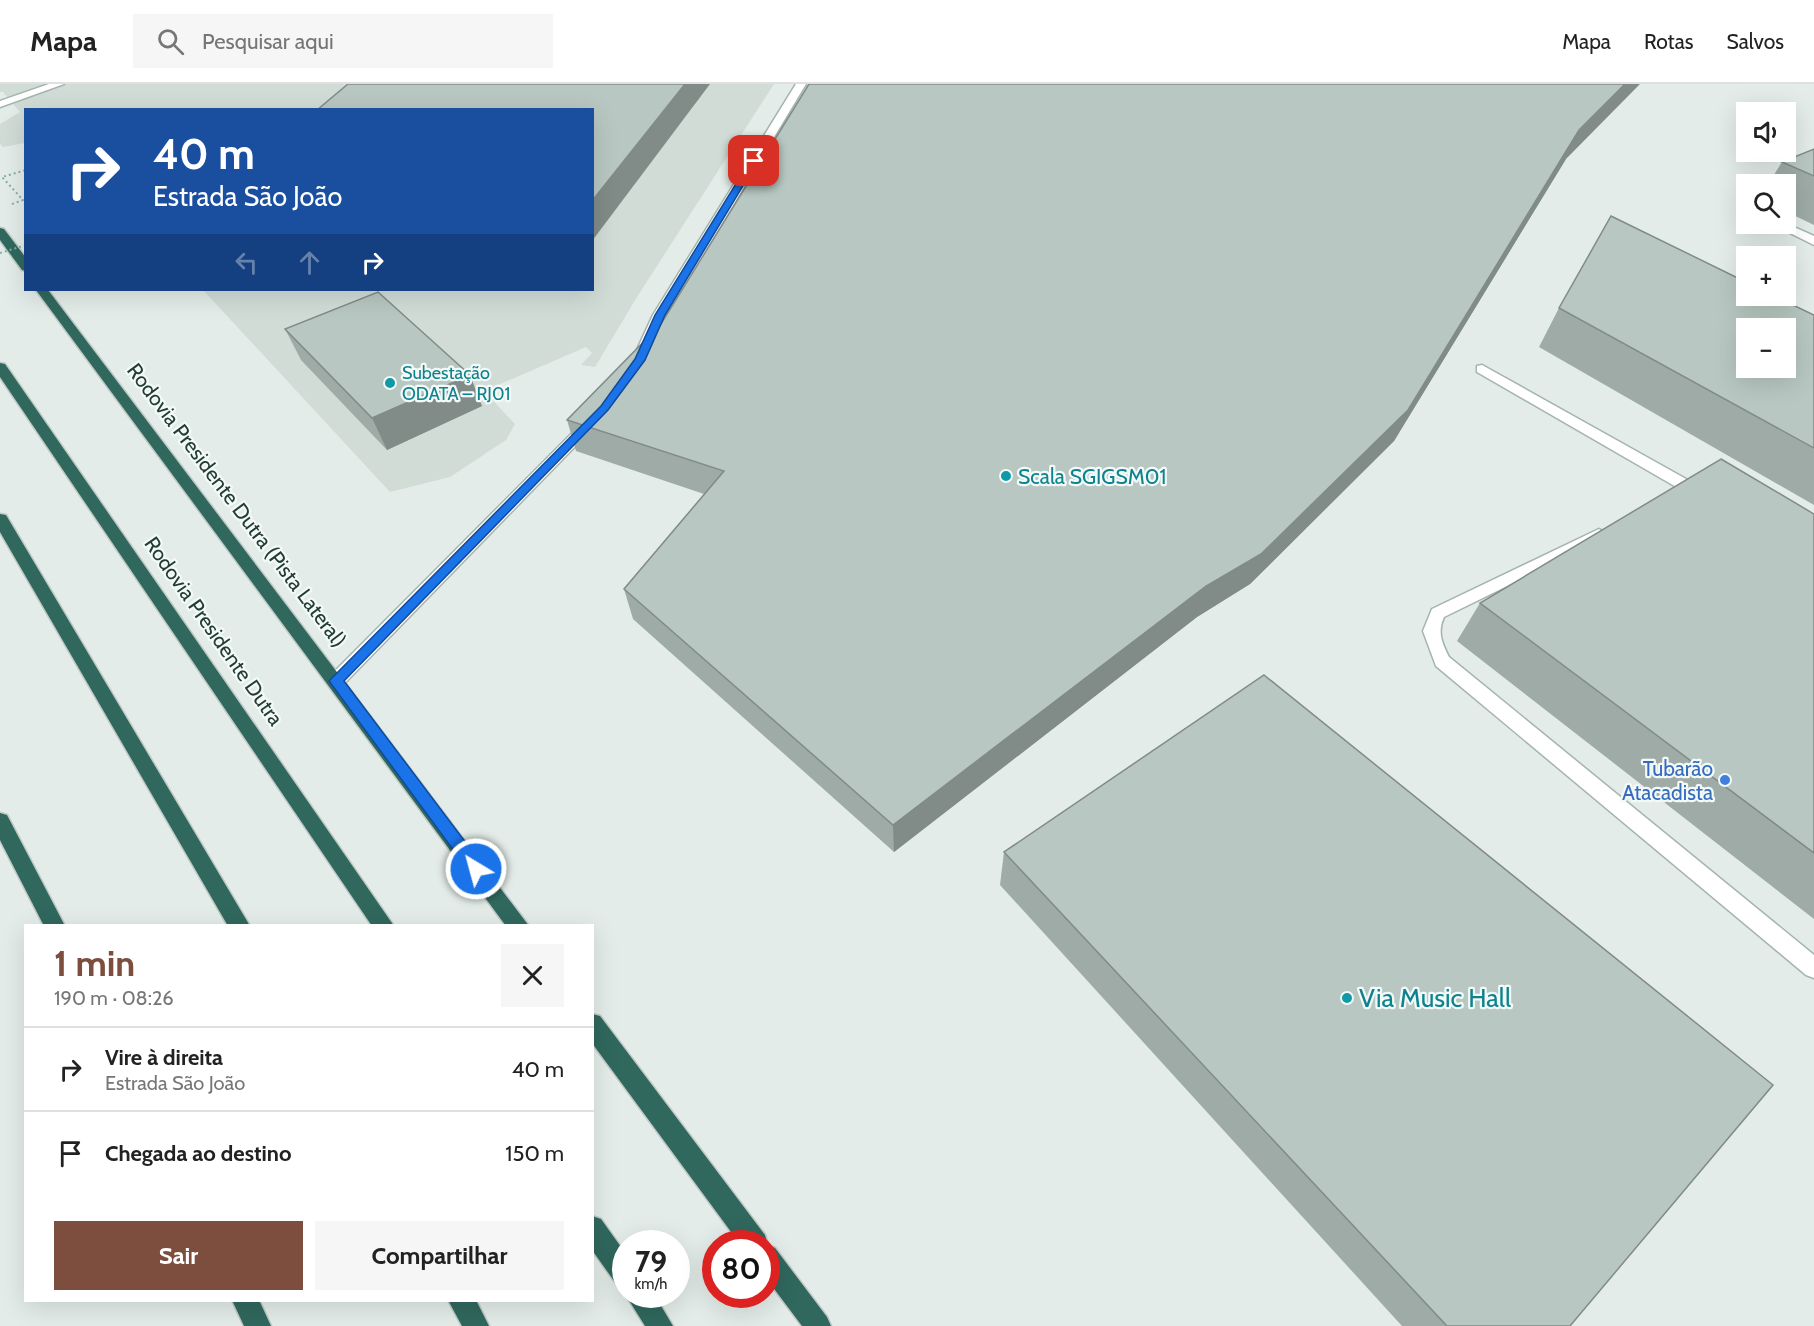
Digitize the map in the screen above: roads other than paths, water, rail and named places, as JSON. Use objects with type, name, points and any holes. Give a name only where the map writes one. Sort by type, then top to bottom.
[{"type":"highway","points":[[0,232],[24,264]]},
{"type":"highway","name":"Rodovia Presidente Dutra (Pista Lateral)","points":[[43,291],[232,548],[336,681],[518,924]]},
{"type":"highway","name":"Rodovia Presidente Dutra","points":[[0,368],[383,924]]},
{"type":"highway","points":[[0,519],[239,924]]},
{"type":"highway","points":[[0,821],[54,924]]},
{"type":"highway","points":[[594,1027],[746,1230]]},
{"type":"highway","points":[[594,1231],[612,1256]]},
{"type":"highway","points":[[780,1276],[818,1326]]},
{"type":"highway","points":[[246,1302],[258,1326]]},
{"type":"highway","points":[[462,1302],[476,1326]]},
{"type":"highway","points":[[648,1308],[660,1326]]},
{"type":"lane","points":[[0,104],[59,84]]},
{"type":"lane","points":[[633,370],[660,315],[801,84]]},
{"type":"lane","points":[[1796,232],[1814,241]]},
{"type":"lane","points":[[1482,369],[1695,490],[1664,500]]},
{"type":"lane","points":[[336,681],[597,416]]},
{"type":"lane","points":[[1617,526],[1438,613],[1430,624],[1430,638],[1442,661],[1814,968]]},
{"type":"place","name":"Subestação ODATA – RJ01","points":[[390,383]]},
{"type":"place","name":"Scala SGIGSM01","points":[[1006,476]]},
{"type":"place","name":"Tubarão Atacadista","points":[[1725,780]]},
{"type":"place","name":"Via Music Hall","points":[[1347,998]]}]
